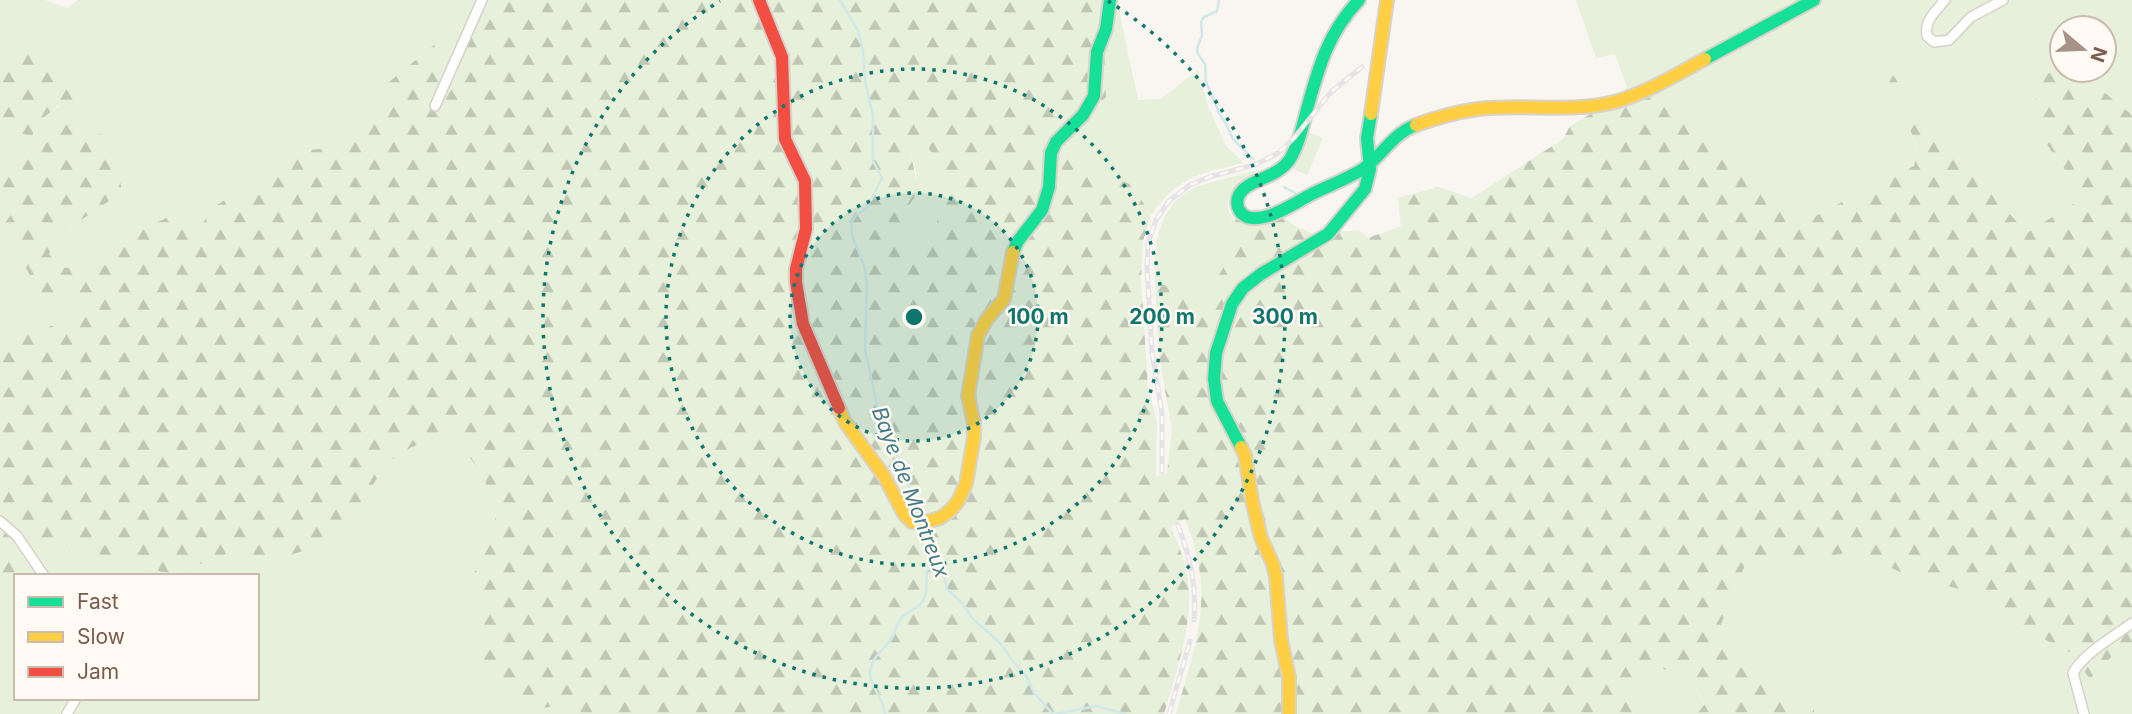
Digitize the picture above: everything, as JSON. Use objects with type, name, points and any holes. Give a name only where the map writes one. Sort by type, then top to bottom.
[{"type":"street","points":[[435,106],[482,0]]},
{"type":"street","points":[[759,0],[782,57],[785,139],[805,181],[806,229],[796,269],[803,324],[845,422],[884,477],[904,514],[912,522],[922,523],[940,518],[951,510],[966,484],[974,437],[968,396],[978,335],[1004,299],[1013,251],[1018,241],[1042,210],[1049,187],[1051,153],[1056,142],[1083,114],[1094,96],[1097,52],[1106,29],[1110,0]]},
{"type":"street","points":[[1359,0],[1335,27],[1326,46],[1292,157],[1276,173],[1244,189],[1238,196],[1240,211],[1247,217],[1263,218],[1370,163],[1406,129],[1462,111],[1597,105],[1618,101],[1656,85],[1814,0]]},
{"type":"street","points":[[1289,714],[1289,677],[1281,640],[1276,577],[1261,538],[1245,456],[1217,401],[1214,379],[1216,353],[1227,316],[1237,295],[1261,274],[1328,234],[1366,186],[1370,163],[1367,138],[1387,0]]},
{"type":"street","points":[[1945,0],[1926,26],[1927,36],[1934,42],[1949,40],[1971,17],[2003,0]]},
{"type":"street","points":[[0,521],[17,536],[43,574]]},
{"type":"street","points":[[2084,714],[2073,673],[2077,664],[2132,624]]},
{"type":"green space","points":[[0,0],[45,0],[67,8],[78,0],[487,0],[452,82],[435,46],[383,110],[364,118],[339,154],[323,149],[300,150],[282,166],[206,212],[205,221],[197,225],[171,216],[142,230],[129,223],[77,269],[61,267],[49,255],[55,238],[122,192],[33,138],[33,126],[44,116],[54,109],[78,101],[54,68],[41,56],[22,50],[0,85]]},
{"type":"green space","points":[[487,0],[1119,0],[1120,15],[1104,45],[1106,97],[1078,129],[1073,160],[1132,185],[1151,215],[1143,241],[1141,278],[1148,389],[1157,421],[1156,476],[1167,473],[1172,429],[1159,356],[1155,282],[1205,299],[1226,263],[1232,218],[1255,225],[1283,217],[1313,234],[1359,230],[1368,238],[1401,226],[1398,198],[1438,187],[1472,198],[1563,139],[1570,126],[1623,95],[1627,87],[1700,120],[1741,168],[1764,171],[1791,232],[1824,211],[1914,166],[1918,148],[1907,123],[1875,72],[1876,69],[1894,76],[1911,105],[2027,233],[2084,197],[2036,129],[2035,69],[2048,73],[2048,84],[2086,84],[2099,88],[2132,115],[2132,662],[2114,654],[2090,679],[2071,653],[2019,626],[1959,589],[1906,575],[1857,551],[1829,556],[1783,556],[1745,565],[1715,639],[1761,683],[1814,705],[1814,714],[1697,714],[1705,704],[1692,681],[1661,668],[1638,673],[1628,701],[1633,714],[1176,714],[1191,663],[1200,617],[1200,571],[1185,519],[1171,527],[1187,574],[1189,606],[1181,653],[1164,714],[573,714],[572,703],[543,708],[479,670],[474,573],[492,541],[496,513],[483,475],[452,434],[412,447],[389,461],[330,543],[273,560],[231,552],[169,574],[45,539],[34,574],[14,574],[14,589],[0,589],[0,344],[68,320],[86,303],[72,299],[49,302],[24,265],[4,224],[22,195],[7,191],[1,183],[8,165],[25,145],[25,134],[14,135],[0,127],[0,85],[5,56],[22,50],[41,56],[54,68],[79,101],[76,112],[59,105],[33,126],[33,137],[53,122],[74,120],[93,125],[116,155],[122,192],[55,238],[49,254],[61,267],[77,269],[129,223],[142,229],[171,216],[191,215],[197,225],[205,221],[205,212],[282,166],[300,150],[323,149],[339,154],[364,117],[382,110],[383,87],[434,45],[453,81]],"holes":[[[910,138],[929,149],[946,171],[939,214],[922,255],[909,247],[906,225],[906,213],[918,194]]]},
{"type":"green space","points":[[1576,0],[2132,0],[2132,115],[2099,88],[2036,129],[2084,197],[2027,234],[1911,105],[1894,76],[1876,73],[1907,123],[1918,149],[1914,166],[1824,211],[1790,233],[1764,172],[1741,168],[1700,120],[1627,87],[1615,54],[1596,58]]},
{"type":"green space","points":[[1120,15],[1138,100],[1161,99],[1198,70],[1208,106],[1226,146],[1244,163],[1191,178],[1171,192],[1151,215],[1132,185],[1073,160],[1078,129],[1106,97],[1104,45]]},
{"type":"green space","points":[[0,127],[14,135],[25,134],[22,150],[9,162],[22,195],[4,224],[72,299],[87,303],[68,320],[0,344]]},
{"type":"green space","points":[[1308,132],[1323,138],[1307,175],[1293,169]]},
{"type":"green space","points":[[910,137],[929,149],[946,171],[939,214],[922,255],[909,247],[905,219],[917,177],[910,150]]},
{"type":"green space","points":[[1258,170],[1236,186],[1228,199],[1232,218],[1226,263],[1205,299],[1155,282],[1157,239],[1166,214],[1174,203],[1198,186]]},
{"type":"green space","points":[[452,434],[483,475],[496,513],[492,541],[474,573],[479,670],[543,708],[572,703],[573,714],[0,714],[0,589],[14,589],[14,700],[259,700],[259,574],[176,574],[231,552],[273,560],[330,543],[389,461],[412,447]]},
{"type":"green space","points":[[45,539],[169,574],[34,574]]},
{"type":"green space","points":[[1858,551],[1906,575],[1959,589],[2019,626],[2071,653],[2090,678],[2114,654],[2132,662],[2132,714],[1814,714],[1814,705],[1761,683],[1715,639],[1745,565],[1783,556],[1828,556]]},
{"type":"green space","points":[[1661,668],[1692,681],[1705,705],[1697,714],[1633,714],[1628,701],[1638,673]]},
{"type":"waterway","name":"Baye de Montreux","points":[[840,0],[858,31],[863,51],[865,81],[873,116],[873,161],[882,178],[867,208],[856,215],[851,223],[852,236],[864,265],[867,285],[865,349],[879,415],[901,463],[919,518]]},
{"type":"waterway","points":[[1219,0],[1217,11],[1204,17],[1201,22],[1202,35],[1198,54],[1205,64],[1206,82],[1220,115],[1233,139],[1253,159]]},
{"type":"waterway","points":[[1284,187],[1295,193]]},
{"type":"waterway","name":"Baye de Montreux","points":[[923,528],[944,574],[947,589],[963,604],[972,618],[1001,644],[1027,677],[1034,693],[1053,714]]},
{"type":"waterway","points":[[885,714],[874,688],[871,668],[892,638],[903,616],[924,599],[927,571],[937,560]]},
{"type":"waterway","points":[[1056,714],[1096,706],[1125,714]]},
{"type":"railway","points":[[1162,472],[1162,413],[1152,352],[1147,267],[1148,243],[1156,220],[1169,201],[1190,185],[1257,164],[1278,153],[1294,138],[1331,92],[1362,67]]},
{"type":"railway","points":[[1178,525],[1192,572],[1194,620]]},
{"type":"railway","points":[[1169,714],[1190,641]]},
{"type":"traffic: fast","points":[[1013,252],[1018,241],[1042,210],[1049,187],[1051,153],[1056,142],[1083,115],[1094,96],[1097,52],[1106,29],[1110,0]]},
{"type":"traffic: fast","points":[[1359,0],[1339,25],[1326,51],[1290,159],[1278,171],[1243,190],[1238,198],[1239,210],[1247,217],[1254,218],[1268,216],[1284,209],[1363,169],[1400,134],[1416,125]]},
{"type":"traffic: fast","points":[[1705,59],[1814,0]]},
{"type":"traffic: fast","points":[[1241,447],[1217,401],[1214,379],[1216,353],[1232,304],[1243,288],[1261,274],[1328,234],[1365,189],[1370,169],[1367,138],[1371,114]]},
{"type":"traffic: slow","points":[[1371,114],[1387,0]]},
{"type":"traffic: slow","points":[[1416,125],[1446,116],[1495,107],[1566,108],[1601,105],[1651,88],[1705,59]]},
{"type":"traffic: slow","points":[[839,408],[845,422],[884,476],[904,514],[912,522],[922,523],[940,518],[951,510],[966,484],[974,437],[968,396],[978,335],[1004,299],[1013,252]]},
{"type":"traffic: slow","points":[[1241,447],[1245,455],[1261,538],[1276,577],[1281,640],[1289,677],[1289,714]]},
{"type":"traffic: jam","points":[[759,0],[782,57],[785,139],[805,181],[806,229],[796,269],[803,324],[839,408]]}]
